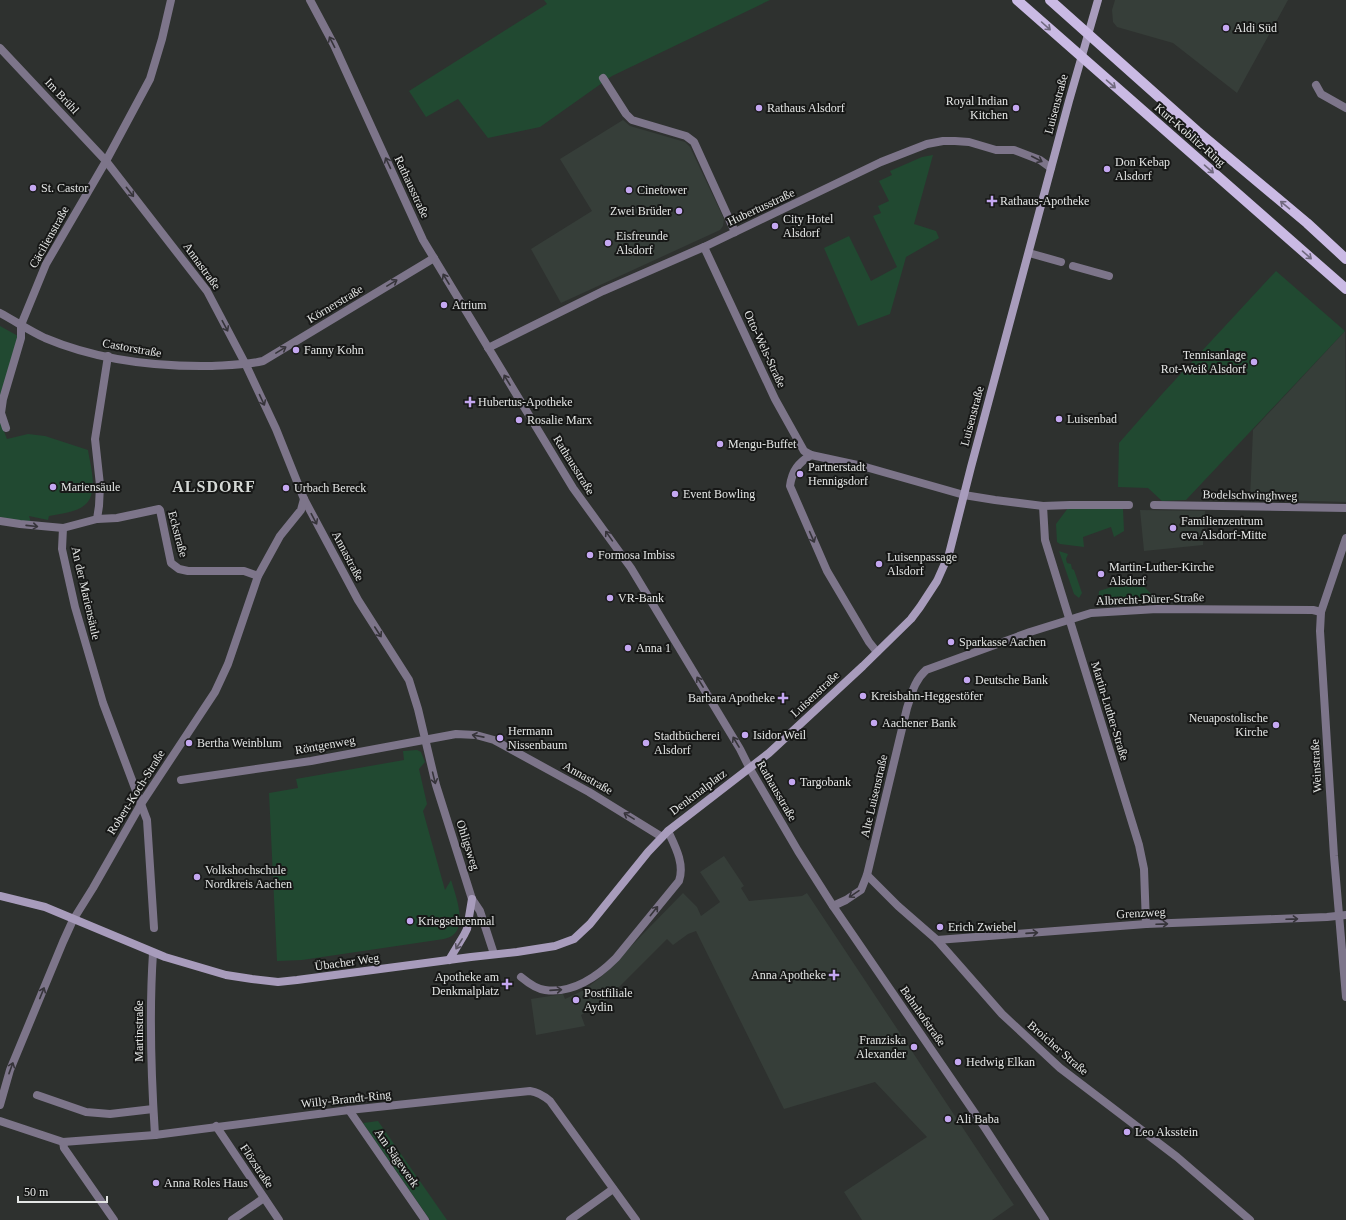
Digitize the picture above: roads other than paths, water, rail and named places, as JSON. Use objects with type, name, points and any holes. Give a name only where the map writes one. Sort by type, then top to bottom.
[{"type":"main road","name":"Kurt-Koblitz-Ring","points":[[1017,0],[1346,289]]},
{"type":"main road","name":"Kurt-Koblitz-Ring","points":[[1050,0],[1197,131],[1307,223],[1346,259]]},
{"type":"main road","name":"Luisenstraße","points":[[750,769],[797,728],[911,618],[937,581],[949,554],[1069,101],[1098,0]]},
{"type":"main road","name":"Denkmalplatz","points":[[665,834],[750,769]]},
{"type":"main road","name":"Übacher Weg","points":[[0,896],[45,908],[153,953],[196,967],[252,980],[278,982],[517,952],[555,946],[574,939],[590,924],[665,834]]},
{"type":"main road","points":[[449,960],[467,929],[472,899]]},
{"type":"street","name":"Cäcilienstraße","points":[[6,428],[1,413],[2,406],[21,338],[21,325],[46,264],[106,161],[150,79],[162,40],[171,0]]},
{"type":"street","name":"Rathausstraße","points":[[310,0],[334,45],[423,240],[572,488],[631,568],[736,742],[798,851],[833,906]]},
{"type":"street","name":"Im Brühl","points":[[0,48],[106,161]]},
{"type":"street","points":[[603,78],[626,114],[632,120],[686,136],[694,142],[735,232]]},
{"type":"street","points":[[1316,85],[1321,94],[1346,108]]},
{"type":"street","name":"Hubertusstraße","points":[[488,348],[603,291],[704,247],[881,162],[927,144],[944,141],[969,142],[996,150],[1014,150],[1040,160],[1051,168]]},
{"type":"street","name":"Annastraße","points":[[106,161],[207,291],[246,365],[276,429],[304,499],[358,600],[409,680],[418,709],[425,740],[456,734],[476,735],[494,740],[665,834]]},
{"type":"street","name":"Otto-Wels-Straße","points":[[704,247],[774,399],[800,446],[804,451],[811,455]]},
{"type":"street","points":[[1029,253],[1061,262]]},
{"type":"street","name":"Körnerstraße","points":[[246,365],[263,361],[434,258]]},
{"type":"street","points":[[1072,266],[1109,276]]},
{"type":"street","name":"Castorstraße","points":[[0,313],[45,338],[64,345],[127,361],[162,365],[190,366],[246,365]]},
{"type":"street","points":[[0,521],[64,528],[97,519],[100,485],[95,439],[108,356]]},
{"type":"street","points":[[877,652],[869,642],[827,571],[790,486],[791,477],[795,468],[811,455],[862,466],[964,495],[1044,506],[1129,506]]},
{"type":"street","name":"Robert-Koch-Straße","points":[[0,1105],[10,1070],[62,942],[73,920],[141,804],[216,692],[228,664],[258,576],[280,536],[301,510],[304,499]]},
{"type":"street","name":"Martin-Luther-Straße","points":[[1044,506],[1045,540],[1139,845],[1144,869],[1146,924]]},
{"type":"street","name":"Bodelschwinghweg","points":[[1154,506],[1346,508]]},
{"type":"street","name":"Eckstraße","points":[[97,519],[117,518],[159,509],[171,562],[179,569],[188,571],[244,571],[258,576]]},
{"type":"street","name":"An der Mariensäule","points":[[64,528],[62,549],[75,607],[103,703],[141,804]]},
{"type":"street","name":"Weinstraße","points":[[1346,538],[1321,612],[1320,631],[1334,856],[1343,915],[1346,997]]},
{"type":"street","name":"Albrecht-Dürer-Straße","points":[[919,676],[926,670],[1030,632],[1091,613],[1157,609],[1313,610],[1321,612]]},
{"type":"street","name":"Alte Luisenstraße","points":[[833,906],[846,900],[861,890],[868,875],[904,721],[914,685],[919,676]]},
{"type":"street","name":"Röntgenweg","points":[[182,780],[311,761],[425,740]]},
{"type":"street","name":"Ohligsweg","points":[[425,740],[436,785],[472,899],[480,911],[494,954]]},
{"type":"street","points":[[141,804],[147,820],[154,928]]},
{"type":"street","points":[[521,977],[544,990],[569,988],[589,980],[611,963],[679,880],[681,874],[677,850],[665,834]]},
{"type":"street","name":"Broicher Straße","points":[[868,875],[898,906],[937,940],[1002,1014],[1060,1068],[1177,1156],[1250,1220]]},
{"type":"street","name":"Bahnhofstraße","points":[[833,906],[985,1128],[1045,1220]]},
{"type":"street","name":"Grenzweg","points":[[937,940],[1146,924],[1343,915]]},
{"type":"street","name":"Martinstraße","points":[[153,953],[151,1086],[155,1134]]},
{"type":"street","name":"Willy-Brandt-Ring","points":[[0,1121],[63,1142],[155,1134],[349,1110],[536,1092],[543,1095],[550,1101],[636,1220]]},
{"type":"street","points":[[37,1095],[86,1112],[110,1114],[153,1109]]},
{"type":"street","name":"Am Sägewerk","points":[[349,1110],[425,1220]]},
{"type":"street","name":"Flözstraße","points":[[216,1126],[279,1220]]},
{"type":"street","points":[[63,1142],[64,1148],[114,1220]]},
{"type":"street","points":[[570,1220],[614,1189]]},
{"type":"street","points":[[232,1220],[264,1198]]},
{"type":"place","name":"Aldi Süd","points":[[1226,28]]},
{"type":"place","name":"Rathaus Alsdorf","points":[[759,108]]},
{"type":"place","name":"Royal Indian Kitchen","points":[[1016,108]]},
{"type":"place","name":"Don Kebap Alsdorf","points":[[1107,169]]},
{"type":"place","name":"St. Castor","points":[[33,188]]},
{"type":"place","name":"Cinetower","points":[[629,190]]},
{"type":"place","name":"Rathaus-Apotheke","points":[[992,201]]},
{"type":"place","name":"Zwei Brüder","points":[[679,211]]},
{"type":"place","name":"City Hotel Alsdorf","points":[[775,226]]},
{"type":"place","name":"Eisfreunde Alsdorf","points":[[608,243]]},
{"type":"place","name":"Atrium","points":[[444,305]]},
{"type":"place","name":"Fanny Kohn","points":[[296,350]]},
{"type":"place","name":"Tennisanlage Rot-Weiß Alsdorf","points":[[1254,362]]},
{"type":"place","name":"Hubertus-Apotheke","points":[[470,402]]},
{"type":"place","name":"Luisenbad","points":[[1059,419]]},
{"type":"place","name":"Rosalie Marx","points":[[519,420]]},
{"type":"place","name":"Mengu-Buffet","points":[[720,444]]},
{"type":"place","name":"Partnerstadt Hennigsdorf","points":[[800,474]]},
{"type":"place","name":"Mariensäule","points":[[53,487]]},
{"type":"place","name":"Urbach Bereck","points":[[286,488]]},
{"type":"place","name":"Event Bowling","points":[[675,494]]},
{"type":"place","name":"Familienzentrum eva Alsdorf-Mitte","points":[[1173,528]]},
{"type":"place","name":"Formosa Imbiss","points":[[590,555]]},
{"type":"place","name":"Luisenpassage Alsdorf","points":[[879,564]]},
{"type":"place","name":"Martin-Luther-Kirche Alsdorf","points":[[1101,574]]},
{"type":"place","name":"VR-Bank","points":[[610,598]]},
{"type":"place","name":"Sparkasse Aachen","points":[[951,642]]},
{"type":"place","name":"Anna 1","points":[[628,648]]},
{"type":"place","name":"Deutsche Bank","points":[[967,680]]},
{"type":"place","name":"Kreisbahn-Heggestöfer","points":[[863,696]]},
{"type":"place","name":"Barbara Apotheke","points":[[783,698]]},
{"type":"place","name":"Aachener Bank","points":[[874,723]]},
{"type":"place","name":"Neuapostolische Kirche","points":[[1276,725]]},
{"type":"place","name":"Isidor Weil","points":[[745,735]]},
{"type":"place","name":"Hermann Nissenbaum","points":[[500,738]]},
{"type":"place","name":"Bertha Weinblum","points":[[189,743]]},
{"type":"place","name":"Stadtbücherei Alsdorf","points":[[646,743]]},
{"type":"place","name":"Targobank","points":[[792,782]]},
{"type":"place","name":"Volkshochschule Nordkreis Aachen","points":[[197,877]]},
{"type":"place","name":"Kriegsehrenmal","points":[[410,921]]},
{"type":"place","name":"Erich Zwiebel","points":[[940,927]]},
{"type":"place","name":"Anna Apotheke","points":[[834,975]]},
{"type":"place","name":"Apotheke am Denkmalplatz","points":[[507,984]]},
{"type":"place","name":"Postfiliale Aydin","points":[[576,1000]]},
{"type":"place","name":"Franziska Alexander","points":[[914,1047]]},
{"type":"place","name":"Hedwig Elkan","points":[[958,1062]]},
{"type":"place","name":"Ali Baba","points":[[948,1119]]},
{"type":"place","name":"Leo Aksstein","points":[[1127,1132]]},
{"type":"place","name":"Anna Roles Haus","points":[[156,1183]]},
{"type":"district","name":"ALSDORF","points":[[214,486]]}]
